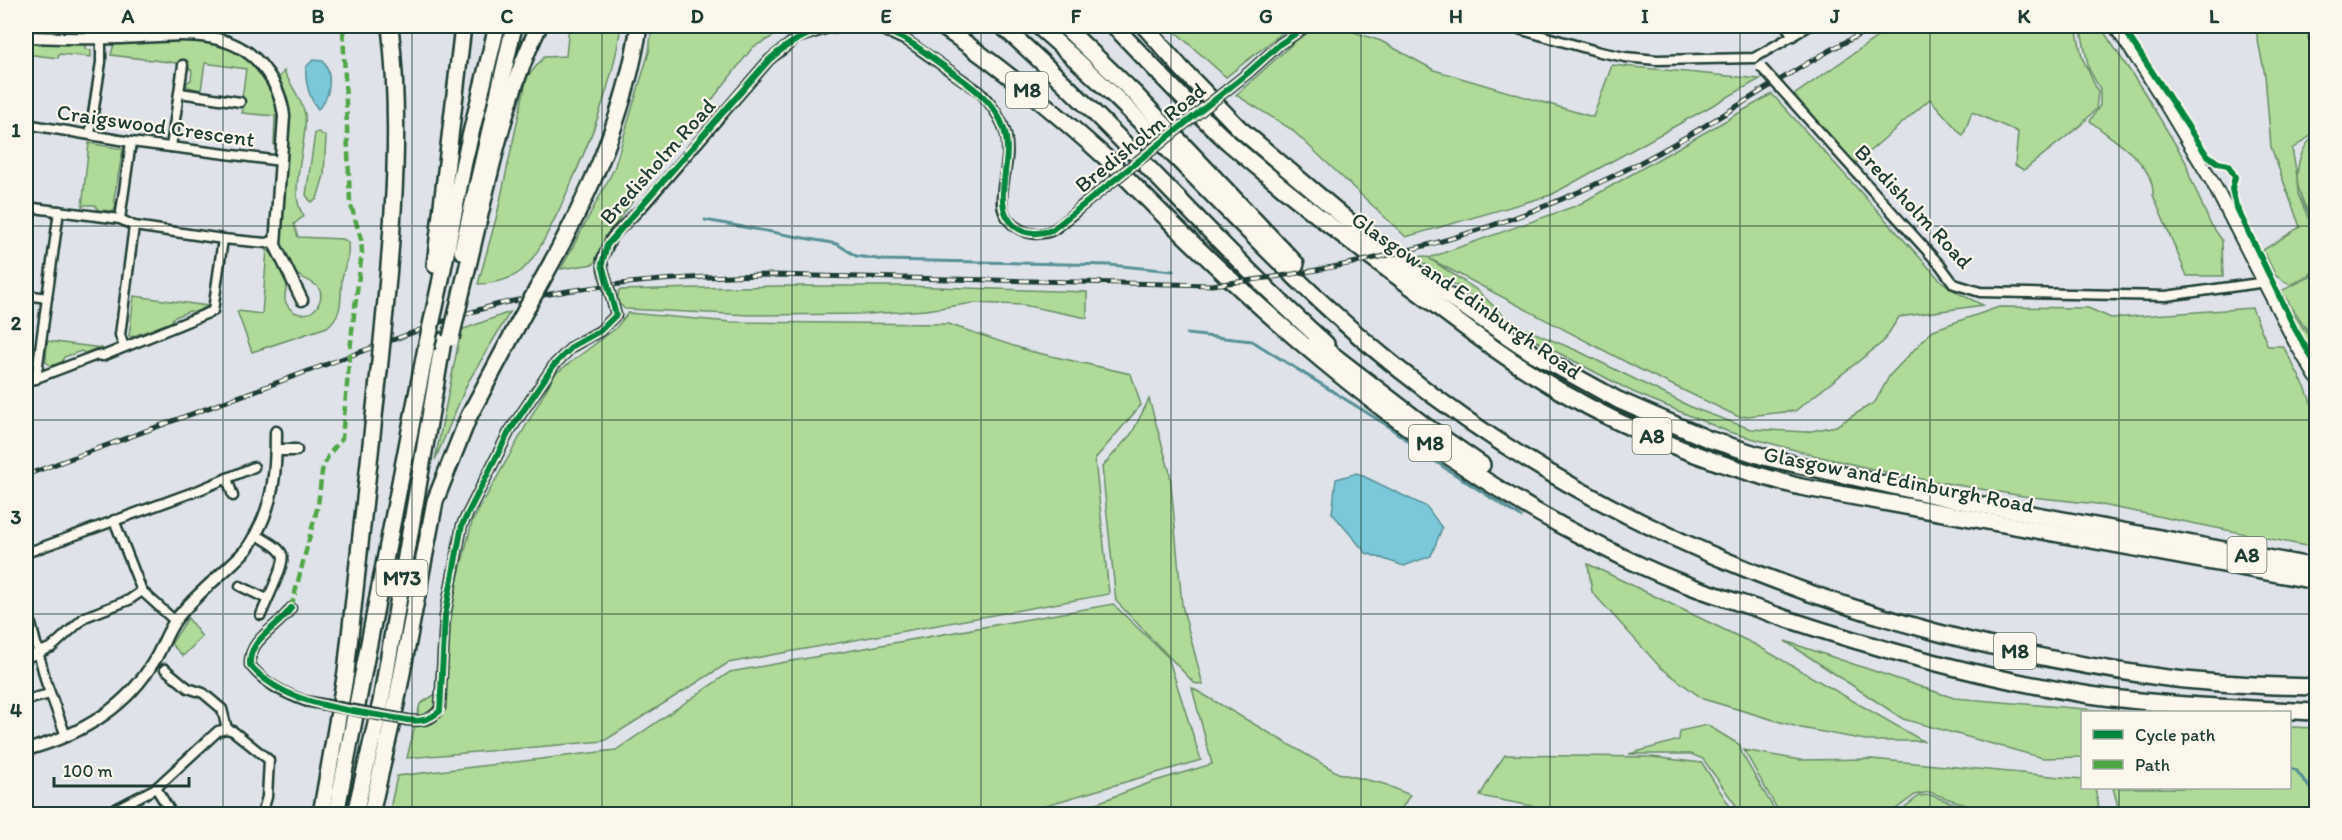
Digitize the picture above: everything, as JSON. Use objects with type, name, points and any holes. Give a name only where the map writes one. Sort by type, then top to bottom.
[{"type":"highway","points":[[321,814],[346,672],[385,311],[396,180],[395,97],[390,26]]},
{"type":"highway","name":"M73","points":[[335,814],[426,348],[436,283],[463,26]]},
{"type":"highway","name":"M73","points":[[436,283],[497,26]]},
{"type":"highway","name":"M73","points":[[355,814],[381,702],[423,456],[514,26]]},
{"type":"highway","name":"M73","points":[[458,292],[518,74],[539,26]]},
{"type":"highway","name":"M73","points":[[371,814],[396,704],[435,501],[469,416],[581,210],[613,132],[632,66],[639,26]]},
{"type":"highway","name":"M8","points":[[941,26],[980,52],[1109,160],[1295,327],[1465,455],[1566,517],[1684,575],[1815,628]]},
{"type":"highway","name":"M8","points":[[1002,26],[1113,129],[1302,323],[1365,378]]},
{"type":"highway","name":"M8","points":[[1038,26],[1082,63],[1263,246],[1399,370],[1461,416],[1548,471],[1614,508],[1678,540],[1725,560],[1875,614],[1941,633],[2016,652],[2156,676],[2260,686],[2316,687]]},
{"type":"highway","name":"M8","points":[[1052,26],[1088,59],[1178,158]]},
{"type":"highway","name":"M8","points":[[1064,26],[1134,93],[1279,247],[1329,296],[1439,389],[1548,471]]},
{"type":"highway","name":"Glasgow and Edinburgh Road","points":[[1114,26],[1228,141],[1332,227],[1530,373],[1579,402],[1629,426],[1697,455],[1801,487],[2279,574],[2316,583]]},
{"type":"highway","name":"Glasgow and Edinburgh Road","points":[[1144,26],[1239,128],[1371,240],[1530,352],[1618,400],[1708,439],[1768,458],[1876,483],[2316,567]]},
{"type":"highway","name":"M8","points":[[1109,160],[1238,288],[1371,400],[1452,458],[1560,525],[1649,569],[1691,586],[1815,628],[1953,669],[2059,690],[2175,704],[2316,712]]},
{"type":"highway","points":[[335,814],[354,656],[361,522]]},
{"type":"highway","points":[[2178,542],[2316,560]]},
{"type":"main road","points":[[2115,26],[2145,70],[2213,183],[2295,342],[2316,377]]},
{"type":"street","points":[[27,26],[26,38],[100,39],[188,31],[228,42],[250,54],[261,64],[278,91],[283,105],[274,241],[302,300]]},
{"type":"street","name":"Bredisholm Road","points":[[291,608],[284,619],[251,651],[250,666],[268,683],[305,701],[420,722],[435,715],[440,708],[445,616],[462,525],[508,432],[554,365],[573,346],[600,332],[616,315],[602,259],[612,237],[643,206],[769,60],[797,38],[828,28],[871,27],[898,36],[971,86],[988,100],[1006,135],[1008,165],[1002,207],[1007,217],[1014,226],[1029,233],[1045,233],[1052,230],[1281,44],[1307,26]]},
{"type":"street","points":[[1508,26],[1600,52],[1657,60],[1754,58],[1809,26]]},
{"type":"street","points":[[1786,26],[1793,36]]},
{"type":"street","points":[[90,134],[101,62],[100,39]]},
{"type":"street","name":"Bredisholm Road","points":[[1754,58],[1940,265],[1954,284],[1980,292],[2166,296],[2265,282]]},
{"type":"street","points":[[171,147],[183,65]]},
{"type":"street","points":[[180,93],[240,102]]},
{"type":"street","name":"Craigswood Crescent","points":[[26,124],[90,134],[99,138],[281,161]]},
{"type":"street","points":[[120,219],[131,142]]},
{"type":"street","points":[[26,207],[120,219],[134,226],[223,240],[266,243],[274,241]]},
{"type":"street","points":[[36,379],[59,211]]},
{"type":"street","points":[[124,347],[120,335],[134,226]]},
{"type":"street","points":[[26,382],[97,355],[103,356],[213,310],[223,240]]},
{"type":"street","points":[[26,295],[47,298]]},
{"type":"street","points":[[26,750],[66,736],[93,723],[117,705],[154,662],[175,621],[184,609],[246,551],[264,519],[272,498],[276,476],[276,432]]},
{"type":"street","points":[[276,450],[296,450]]},
{"type":"street","points":[[26,553],[254,467]]},
{"type":"street","points":[[227,478],[233,496]]},
{"type":"street","points":[[114,520],[142,591],[175,621]]},
{"type":"street","points":[[255,534],[284,556],[281,570],[261,615]]},
{"type":"street","points":[[240,586],[267,598]]},
{"type":"street","points":[[26,658],[52,647],[86,617],[129,600],[142,591]]},
{"type":"street","points":[[26,605],[50,694],[66,736]]},
{"type":"street","points":[[165,669],[188,688],[203,693],[222,709],[227,729]]},
{"type":"street","points":[[26,700],[50,694]]},
{"type":"street","points":[[106,814],[156,788],[218,731],[227,729],[233,731],[269,760],[267,797],[262,814]]},
{"type":"street","points":[[156,788],[172,814]]},
{"type":"green space","points":[[569,26],[621,26],[617,50],[597,119],[560,208],[533,258],[512,277],[478,284],[497,215],[527,77],[544,57],[566,56]]},
{"type":"green space","points":[[652,26],[793,26],[753,47],[606,236],[594,264],[561,269],[614,169],[649,52]]},
{"type":"green space","points":[[1169,26],[1291,26],[1226,77]]},
{"type":"green space","points":[[1312,26],[1336,26],[1381,41],[1434,70],[1593,117],[1612,65],[1760,79],[1551,195],[1406,237],[1291,129],[1236,95]]},
{"type":"green space","points":[[1902,26],[1982,26],[1985,31],[2000,26],[2076,26],[2082,57],[2098,92],[2096,109],[2081,125],[2024,170],[2015,165],[2018,132],[1972,112],[1963,136],[1930,99],[1855,164],[1794,95],[1883,33]]},
{"type":"green space","points":[[2080,26],[2100,26],[2144,92],[2186,162],[2210,223],[2222,240],[2223,276],[2187,276],[2153,195],[2152,183],[2147,172],[2130,153],[2090,121],[2100,105],[2100,89],[2089,69]]},
{"type":"green space","points":[[2255,26],[2309,26],[2308,38],[2316,60],[2316,132],[2292,149],[2298,194],[2316,236],[2316,267],[2309,276],[2290,285],[2276,276],[2263,250],[2300,227],[2271,147],[2265,75]]},
{"type":"green space","points":[[189,41],[218,45],[245,58],[256,68],[272,92],[276,107],[276,146],[274,145],[275,116],[242,113],[246,69],[205,63],[201,90],[188,87],[186,83],[191,80],[192,71],[185,64],[111,55],[114,43]]},
{"type":"green space","points":[[26,42],[85,44],[85,49],[91,50],[91,57],[59,54],[58,58],[26,54]]},
{"type":"green space","points":[[284,71],[305,114],[304,139],[297,181],[299,206],[304,216],[294,224],[298,237],[343,239],[348,242],[348,254],[342,279],[339,311],[332,322],[327,327],[252,352],[237,311],[262,314],[267,249],[277,261],[287,281],[285,298],[289,308],[297,313],[308,313],[316,308],[321,297],[315,284],[297,275],[279,243],[289,122],[287,103],[278,79]]},
{"type":"green space","points":[[1772,94],[1941,281],[1960,294],[1983,305],[1899,317],[1883,342],[1795,411],[1739,417],[1643,371],[1430,259],[1477,290],[1511,323],[1578,351],[1693,408],[1751,429],[1806,432],[1836,426],[1875,402],[1890,375],[1933,330],[1999,307],[2088,308],[2111,318],[2252,308],[2268,346],[2283,346],[2306,389],[2316,415],[2316,548],[2097,504],[2023,496],[1903,476],[1729,432],[1633,392],[1536,341],[1415,257],[1429,258],[1578,205]]},
{"type":"green space","points":[[319,132],[326,137],[324,175],[317,199],[311,202],[306,195],[315,133]]},
{"type":"green space","points":[[2316,135],[2316,231],[2301,198],[2297,179],[2298,165],[2303,151]]},
{"type":"green space","points":[[89,143],[123,149],[114,211],[98,210],[95,205],[82,207]]},
{"type":"green space","points":[[2316,270],[2316,343],[2281,291],[2310,277]]},
{"type":"green space","points":[[776,286],[907,286],[1087,292],[1087,318],[1023,305],[974,303],[926,310],[868,314],[751,315],[625,309],[617,302],[619,290]]},
{"type":"green space","points":[[2281,294],[2316,347],[2316,360],[2315,359]]},
{"type":"green space","points":[[134,296],[208,306],[195,313],[189,311],[173,318],[172,322],[131,337],[129,336]]},
{"type":"green space","points":[[510,312],[468,382],[435,460],[461,330]]},
{"type":"green space","points":[[628,313],[731,322],[948,324],[1029,351],[1131,374],[1141,405],[1095,459],[1109,594],[728,663],[604,741],[407,758],[420,704],[445,688],[448,619],[472,522],[555,374],[615,329]]},
{"type":"green space","points":[[47,341],[102,348],[103,349],[97,348],[85,353],[81,351],[64,357],[62,362],[51,366],[46,362]]},
{"type":"green space","points":[[1149,399],[1170,473],[1182,605],[1203,685],[1194,683],[1116,601],[1102,467],[1132,433]]},
{"type":"green space","points":[[1588,564],[1756,645],[1923,741],[1871,741],[1801,728],[1703,699],[1660,667],[1592,592]]},
{"type":"green space","points":[[1113,604],[1168,657],[1201,760],[1022,814],[389,814],[397,776],[616,750],[730,672]]},
{"type":"green space","points":[[188,618],[202,637],[183,656],[171,644]]},
{"type":"green space","points":[[1785,641],[1954,698],[2109,711],[2081,711],[2081,757],[2043,758],[1903,719]]},
{"type":"green space","points":[[1192,688],[1338,773],[1384,784],[1410,795],[1398,814],[1068,814],[1152,782],[1212,764]]},
{"type":"green space","points":[[1707,725],[1740,745],[1742,754],[1777,814],[1742,814],[1703,759],[1691,754],[1629,754],[1679,740],[1680,731]]},
{"type":"green space","points":[[2291,727],[2316,728],[2316,814],[2156,814],[2153,812],[2120,814],[2113,789],[2291,789]]},
{"type":"green space","points":[[1744,750],[1800,760],[1872,759],[2081,779],[2081,789],[2095,789],[2100,814],[1992,814],[1929,792],[1915,795],[1889,814],[1780,814]]},
{"type":"green space","points":[[1505,755],[1652,757],[1702,763],[1735,814],[1574,814],[1480,796]]},
{"type":"green space","points":[[1930,795],[1984,814],[1896,814],[1919,796]]},
{"type":"water","points":[[313,60],[323,61],[329,79],[326,99],[318,109],[308,90],[306,78],[306,67]]},
{"type":"water","points":[[1357,473],[1427,507],[1442,528],[1431,556],[1404,566],[1366,553],[1332,513],[1336,479]]},
{"type":"waterway","points":[[705,220],[837,244],[856,256],[884,260],[1110,265],[1173,271]]},
{"type":"waterway","points":[[1187,334],[1252,341],[1385,424],[1445,468],[1521,517]]},
{"type":"waterway","points":[[2291,768],[2296,770],[2316,796]]},
{"type":"railway","points":[[26,475],[447,320],[505,303],[578,289],[674,279],[772,275],[1212,285],[1268,278],[1378,258],[1486,227],[1590,187],[1671,146],[1817,58],[1877,26]]},
{"type":"marked path","points":[[291,608],[318,505],[322,471],[328,456],[342,438],[362,252],[361,239],[350,202],[343,28]]},
{"type":"cycle path","points":[[291,608],[259,641],[251,656],[250,665],[265,679],[302,699],[344,710],[417,721],[425,720],[440,711],[445,616],[462,525],[509,432],[554,365],[573,346],[600,331],[616,315],[602,264],[607,245],[769,60],[798,39],[814,32],[847,25],[882,30],[913,44],[974,88],[995,110],[1004,129],[1007,152],[1003,199],[1008,218],[1022,230],[1040,233],[1052,230],[1248,73],[1280,44],[1307,26]]},
{"type":"cycle path","points":[[2122,26],[2206,154],[2218,163],[2228,165],[2235,177],[2232,189],[2236,206],[2295,329],[2316,365]]}]
